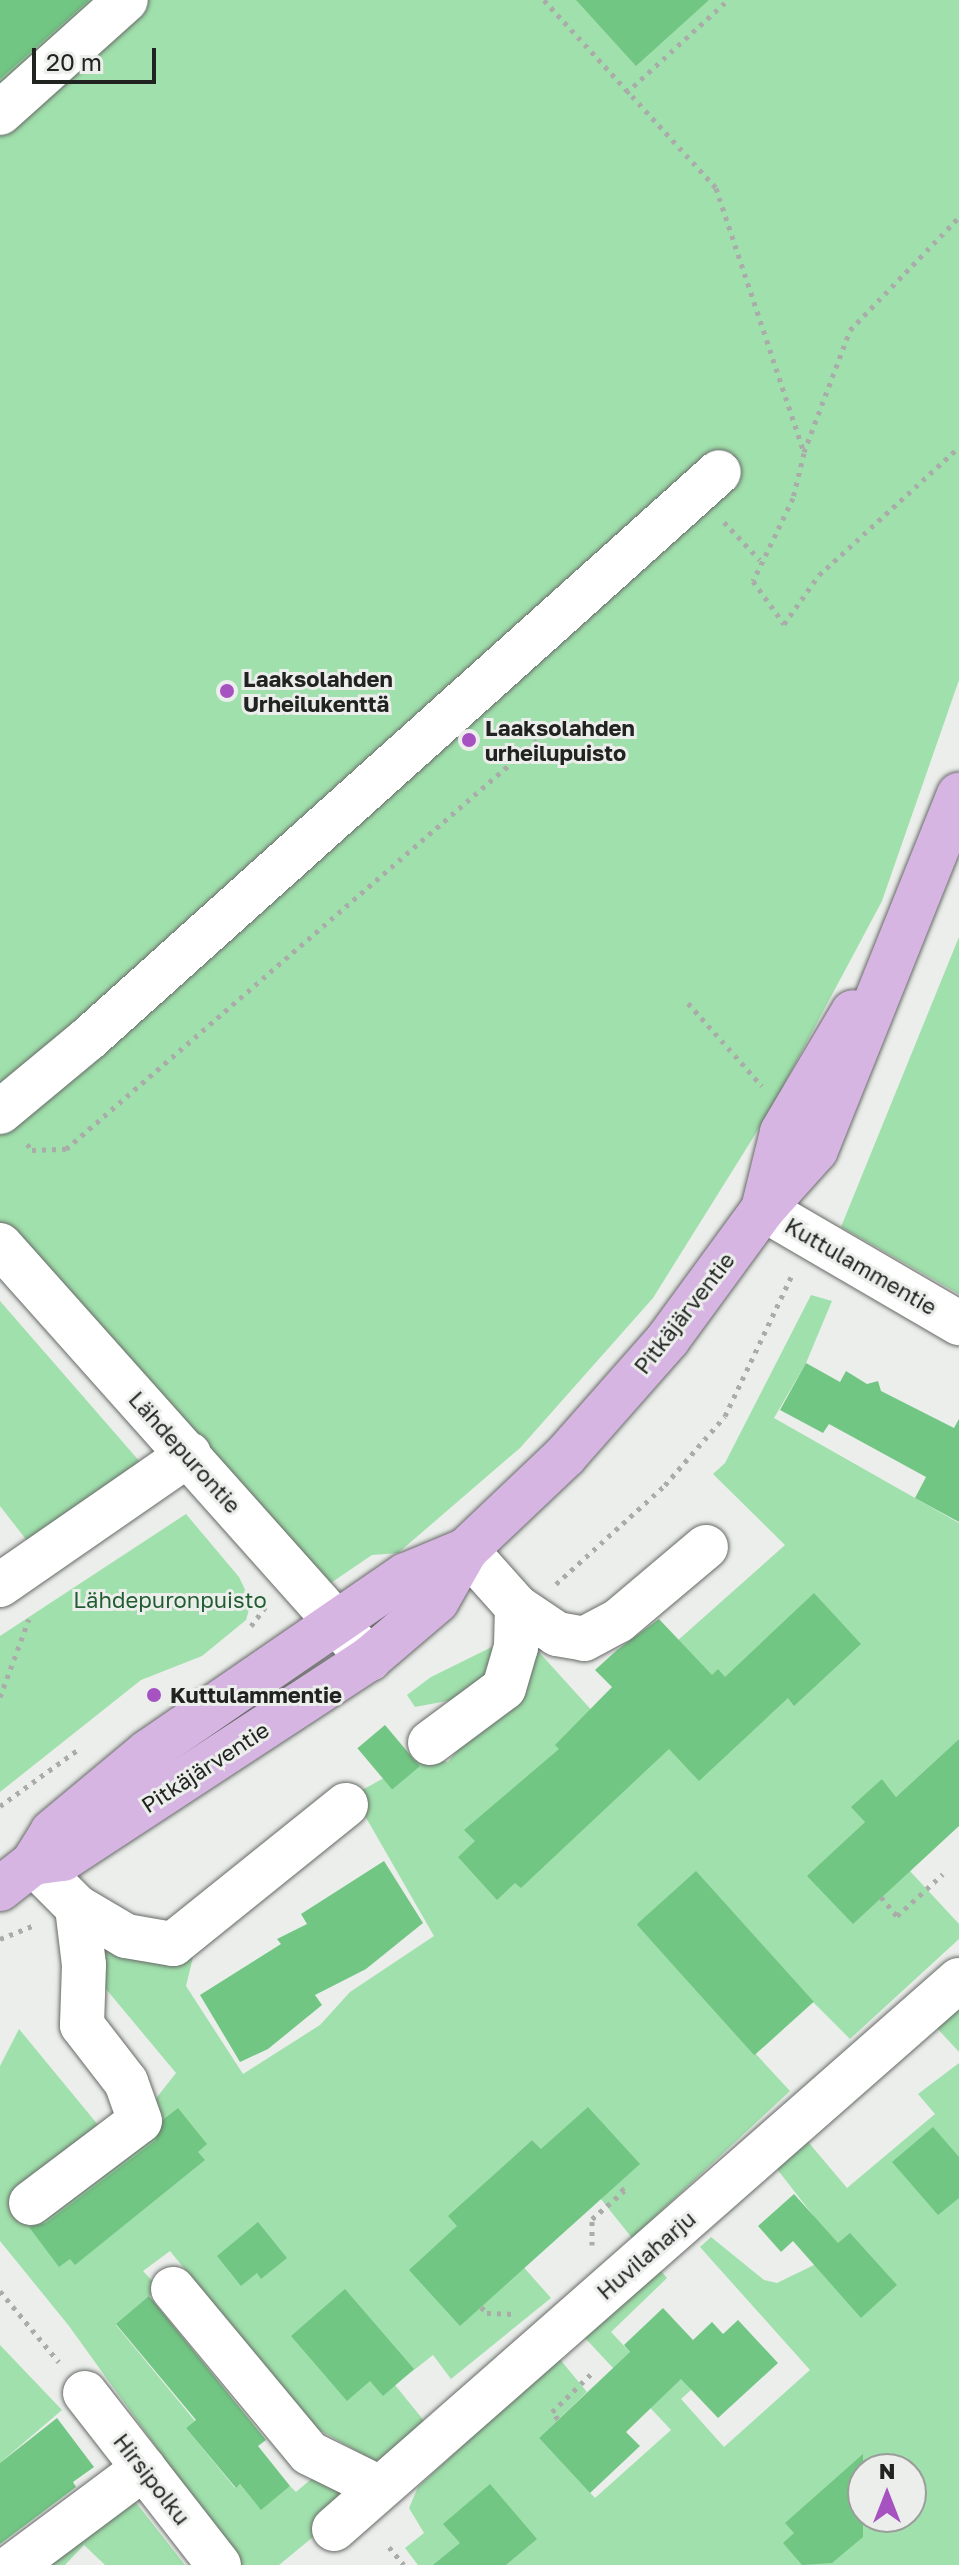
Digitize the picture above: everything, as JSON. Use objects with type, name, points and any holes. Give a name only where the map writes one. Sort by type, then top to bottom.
[{"type":"main road","name":"Pitkäjärventie","points":[[17,1876],[63,1859],[369,1659],[437,1601],[466,1550],[565,1456],[668,1339],[763,1209],[782,1132],[904,932],[959,795]]},
{"type":"main road","name":"Pitkäjärventie","points":[[17,1876],[52,1832],[148,1752],[406,1575],[466,1550]]},
{"type":"street","points":[[0,113],[126,0]]},
{"type":"street","points":[[12,1126],[100,1029],[719,472]]},
{"type":"street","name":"Kuttulammentie","points":[[763,1209],[959,1323]]},
{"type":"street","name":"Lähdepurontie","points":[[0,1245],[369,1659]]},
{"type":"street","points":[[0,1585],[189,1454]]},
{"type":"street","points":[[466,1550],[517,1607],[557,1634],[584,1639],[618,1621],[706,1547]]},
{"type":"street","points":[[430,1743],[504,1688],[516,1647],[517,1607]]},
{"type":"street","points":[[17,1876],[126,1936],[173,1944],[346,1805]]},
{"type":"street","points":[[31,2203],[140,2121],[126,2082],[82,2025],[84,1965],[77,1907]]},
{"type":"street","name":"Huvilaharju","points":[[334,2529],[959,1980]]},
{"type":"street","points":[[173,2289],[309,2453],[380,2488]]},
{"type":"street","name":"Hirsipolku","points":[[85,2393],[219,2565]]},
{"type":"street","points":[[14,2565],[144,2468]]},
{"type":"path","points":[[544,0],[716,188],[804,453]]},
{"type":"path","points":[[626,93],[728,0]]},
{"type":"path","points":[[959,217],[850,330],[804,453],[793,498],[753,581],[784,624],[819,575],[959,447]]},
{"type":"path","points":[[12,1126],[32,1150],[66,1149],[539,739]]},
{"type":"path","points":[[247,1629],[261,1610],[301,1582]]},
{"type":"path","points":[[0,1806],[90,1741]]},
{"type":"path","points":[[881,1897],[897,1916],[943,1874]]},
{"type":"path","points":[[0,2291],[85,2393]]},
{"type":"path","points":[[558,2419],[552,2412],[595,2370]]},
{"type":"path","points":[[389,2547],[404,2565]]},
{"type":"green space","name":"Laaksolahden urheilupuisto","points":[[0,0],[959,0],[959,680],[882,901],[771,1109],[653,1298],[520,1448],[398,1553],[372,1555],[313,1595],[0,1245]]},
{"type":"green space","points":[[959,937],[959,1294],[841,1227]]},
{"type":"green space","points":[[811,1295],[832,1301],[806,1363],[774,1418],[959,1523],[959,1739],[896,1797],[882,1779],[865,1822],[808,1876],[909,1870],[959,1924],[959,1939],[850,2039],[813,2002],[636,1924],[790,2091],[632,2238],[553,2139],[541,2150],[532,2140],[465,2201],[551,2298],[451,2379],[433,2355],[395,2385],[429,2427],[397,2453],[375,2461],[312,2426],[170,2251],[143,2271],[159,2288],[116,2325],[195,2421],[186,2428],[235,2488],[240,2484],[261,2509],[290,2486],[296,2492],[323,2469],[352,2505],[279,2565],[233,2565],[226,2544],[69,2326],[0,2241],[0,2066],[19,2029],[108,2137],[150,2106],[176,2073],[96,1977],[107,1935],[143,1948],[193,1957],[186,1986],[243,2074],[320,2025],[350,1992],[434,1936],[353,1795],[424,1756],[448,1762],[489,1709],[452,1700],[415,1707],[407,1695],[431,1677],[502,1642],[528,1640],[595,1714],[785,1545],[713,1474],[725,1463]]},
{"type":"green space","points":[[0,1301],[141,1463],[28,1542],[0,1506]]},
{"type":"green space","name":"Lähdepuronpuisto","points":[[186,1514],[239,1577],[251,1602],[246,1620],[202,1656],[141,1680],[0,1792],[0,1636]]},
{"type":"green space","points":[[959,2004],[959,2052],[935,2026]]},
{"type":"green space","points":[[959,2063],[959,2565],[418,2565],[405,2548],[424,2533],[409,2508],[418,2487],[558,2357],[587,2392],[539,2438],[595,2498],[671,2430],[585,2338],[661,2271],[667,2278],[611,2332],[657,2381],[679,2360],[691,2390],[681,2399],[724,2447],[810,2370],[700,2247],[711,2237],[764,2280],[777,2283],[814,2265],[821,2259],[816,2219],[773,2164],[804,2137],[847,2188],[935,2114],[918,2094]]},
{"type":"green space","points":[[0,2345],[62,2410],[0,2463]]},
{"type":"green space","points":[[130,2495],[185,2565],[105,2565],[84,2545],[65,2565],[44,2565]]},
{"type":"building","points":[[0,0],[89,0],[0,79]]},
{"type":"building","points":[[576,0],[709,0],[636,66]]},
{"type":"building","points":[[806,1363],[840,1382],[846,1371],[867,1384],[878,1381],[881,1391],[954,1428],[959,1419],[959,1522],[915,1498],[926,1477],[829,1424],[823,1433],[780,1410]]},
{"type":"building","points":[[814,1593],[861,1644],[794,1706],[788,1698],[699,1781],[669,1749],[521,1888],[515,1883],[497,1900],[458,1857],[475,1841],[464,1830],[559,1749],[555,1745],[612,1687],[595,1670],[617,1650],[659,1619],[712,1675],[718,1669],[725,1677]]},
{"type":"building","points":[[385,1725],[420,1766],[392,1790],[357,1748]]},
{"type":"building","points":[[959,1739],[959,1826],[853,1924],[807,1876],[865,1822],[851,1807],[882,1779],[896,1797]]},
{"type":"building","points":[[384,1861],[423,1923],[366,1969],[315,1995],[322,2005],[268,2049],[240,2062],[200,1995],[281,1944],[277,1939],[307,1924],[301,1914]]},
{"type":"building","points":[[696,1871],[814,2002],[754,2055],[637,1925]]},
{"type":"building","points":[[588,2107],[640,2164],[460,2326],[409,2270],[457,2226],[448,2216],[532,2140],[541,2149]]},
{"type":"building","points":[[178,2108],[207,2144],[198,2152],[205,2160],[75,2265],[70,2259],[59,2267],[29,2227],[46,2223],[155,2141],[164,2119]]},
{"type":"building","points":[[933,2127],[959,2157],[959,2198],[938,2215],[892,2162]]},
{"type":"building","points":[[794,2194],[838,2243],[850,2233],[897,2285],[861,2318],[793,2241],[781,2252],[758,2226]]},
{"type":"building","points":[[258,2222],[287,2258],[261,2279],[257,2273],[241,2286],[217,2256]]},
{"type":"building","points":[[345,2289],[414,2369],[383,2396],[370,2381],[347,2401],[291,2336]]},
{"type":"building","points":[[149,2296],[266,2440],[258,2446],[290,2486],[261,2510],[240,2484],[236,2488],[186,2428],[196,2420],[116,2324]]},
{"type":"building","points":[[663,2308],[693,2340],[712,2322],[723,2334],[738,2320],[778,2363],[718,2418],[681,2379],[626,2432],[640,2446],[590,2493],[539,2438],[630,2352],[624,2345]]},
{"type":"building","points":[[57,2418],[94,2467],[73,2482],[76,2487],[0,2544],[0,2463]]},
{"type":"building","points":[[847,2468],[847,2533],[863,2533],[863,2537],[832,2563],[802,2565],[783,2543],[794,2533],[785,2523]]},
{"type":"building","points":[[490,2484],[537,2539],[506,2565],[433,2565],[460,2543],[443,2524]]},
{"type":"place","name":"Laaksolahden Urheilukenttä","points":[[227,691]]},
{"type":"place","name":"Laaksolahden urheilupuisto","points":[[469,740]]},
{"type":"place","name":"Kuttulammentie","points":[[154,1695]]}]
